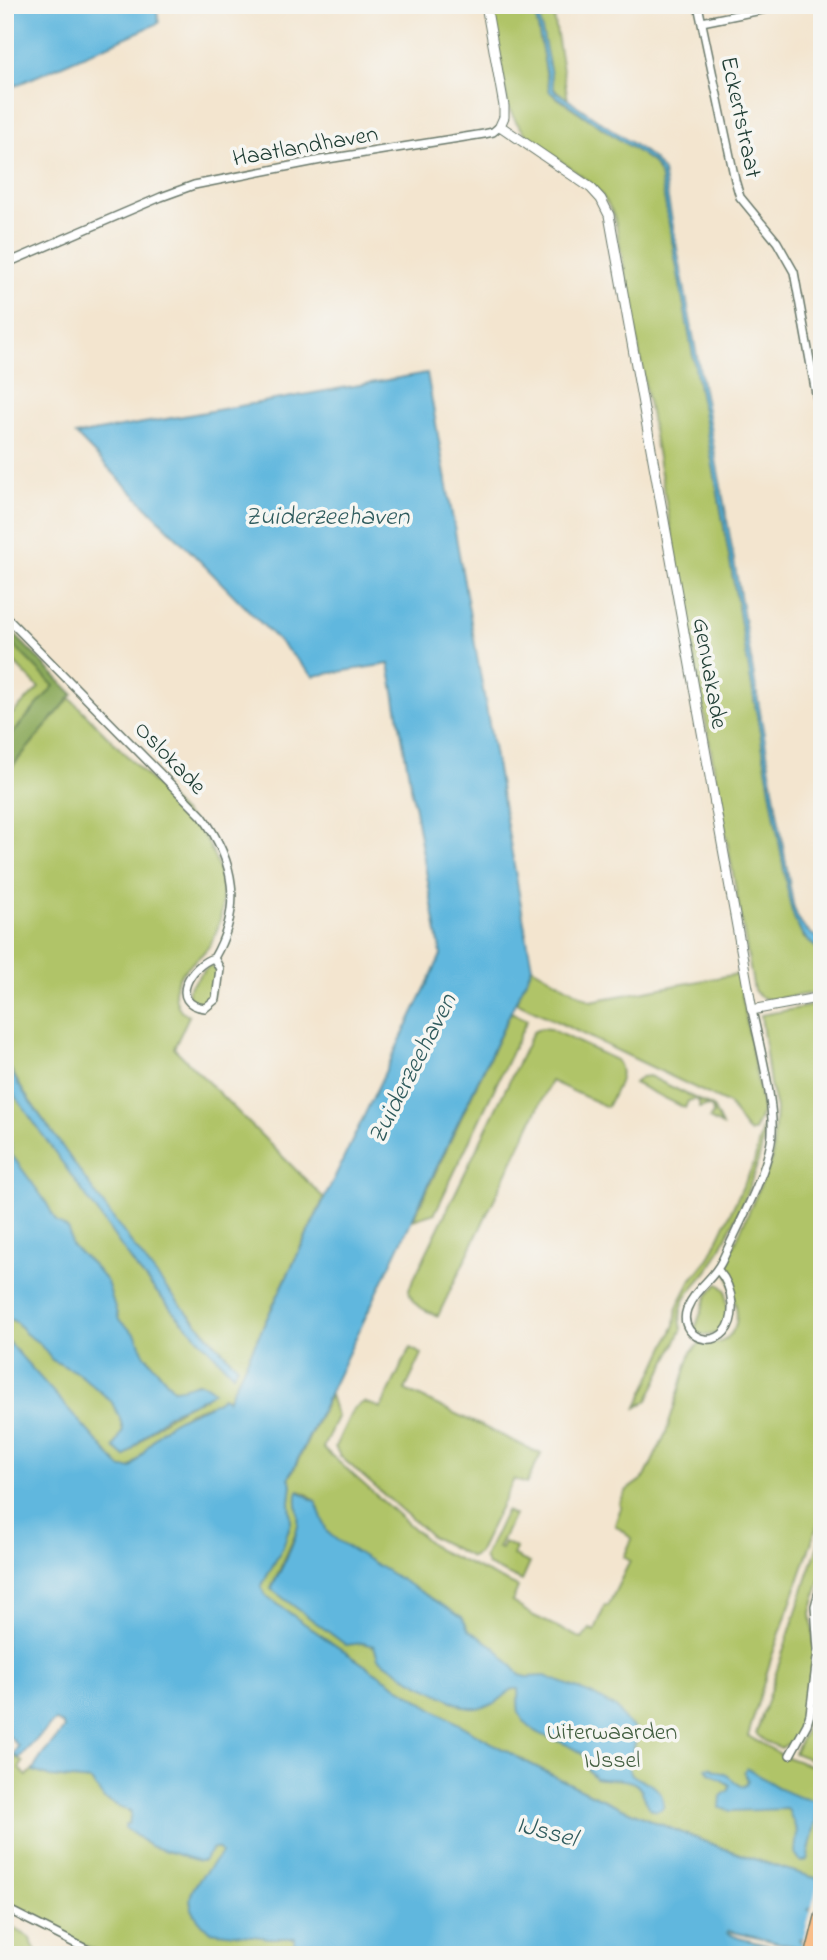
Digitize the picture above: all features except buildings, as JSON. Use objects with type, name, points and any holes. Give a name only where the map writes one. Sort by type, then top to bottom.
[{"type":"highway","points":[[811,1955],[822,1916]]},
{"type":"street","points":[[486,5],[505,112],[500,126]]},
{"type":"street","name":"Eckertstraat","points":[[698,5],[734,180],[740,197],[777,243],[793,272],[822,427]]},
{"type":"street","points":[[702,22],[786,5]]},
{"type":"street","name":"Haatlandhaven","points":[[5,264],[194,185],[321,160],[484,134],[500,126]]},
{"type":"street","name":"Genuakade","points":[[500,126],[591,188],[601,199],[609,215],[772,1116],[772,1141],[766,1161],[718,1270],[699,1287],[686,1315],[688,1328],[694,1336],[701,1339],[710,1340],[722,1336],[730,1324],[731,1297],[726,1281],[718,1270]]},
{"type":"street","name":"Oslokade","points":[[5,616],[202,816],[219,841],[233,894],[222,943],[214,958],[204,961],[185,985],[184,994],[189,1003],[196,1007],[205,1008],[216,999],[220,969],[214,958]]},
{"type":"street","points":[[752,1010],[822,997]]},
{"type":"street","points":[[790,1755],[810,1714],[818,1650],[814,1606],[822,1581]]},
{"type":"street","points":[[5,1908],[98,1955]]},
{"type":"green space","points":[[490,5],[534,5],[549,89],[553,95],[652,162],[660,174],[790,904],[804,938],[822,951],[822,992],[769,1000],[759,996],[754,990],[615,219],[594,186],[531,139],[518,124],[508,106]]},
{"type":"green space","points":[[537,5],[552,5],[568,100],[553,88]]},
{"type":"green space","points":[[5,625],[73,694],[5,775],[5,742],[54,686],[5,636]]},
{"type":"green space","points":[[5,636],[54,686],[5,742],[5,721],[39,688],[5,653]]},
{"type":"green space","points":[[70,698],[196,826],[205,838],[218,867],[221,914],[211,943],[181,974],[177,982],[177,1003],[189,1016],[174,1048],[324,1198],[228,1400],[223,1397],[217,1402],[189,1412],[130,1468],[121,1468],[5,1339],[5,1080],[138,1270],[233,1374],[237,1366],[163,1286],[134,1249],[23,1091],[5,1059],[5,775]],"holes":[[[148,1358],[173,1389],[184,1389],[199,1382],[205,1398],[171,1415],[125,1457],[114,1447],[123,1430],[120,1418]]]},
{"type":"green space","points":[[209,965],[216,970],[212,996],[201,1005],[189,998],[188,989]]},
{"type":"green space","points":[[532,967],[591,1001],[738,974],[763,1111],[754,1131],[750,1133],[746,1130],[727,1103],[516,1002]]},
{"type":"green space","name":"Uiterwaarden IJssel","points":[[822,1004],[822,1512],[771,1659],[748,1736],[784,1756],[822,1770],[822,1880],[745,1856],[671,1828],[599,1798],[530,1764],[396,1686],[265,1595],[261,1587],[291,1522],[292,1484],[289,1479],[330,1395],[337,1417],[323,1448],[438,1550],[518,1587],[512,1602],[582,1639],[590,1629],[595,1631],[605,1605],[608,1606],[630,1561],[624,1557],[632,1539],[615,1525],[621,1507],[619,1504],[627,1490],[645,1477],[666,1433],[691,1352],[700,1343],[714,1344],[727,1338],[734,1330],[737,1320],[728,1259],[772,1159],[776,1109],[761,1015]],"holes":[[[299,1491],[307,1494],[316,1503],[329,1534],[344,1547],[375,1564],[376,1651],[374,1646],[363,1643],[271,1589],[296,1533],[299,1521]]]},
{"type":"green space","points":[[511,1012],[527,1020],[435,1213],[413,1220]]},
{"type":"green space","points":[[541,1028],[550,1029],[616,1060],[621,1072],[619,1084],[607,1107],[551,1081],[438,1316],[415,1304],[409,1289],[533,1032]]},
{"type":"green space","points":[[649,1076],[713,1107],[722,1126],[709,1119],[713,1114],[712,1108],[699,1108],[699,1102],[695,1099],[688,1101],[685,1108],[634,1083],[641,1077]]},
{"type":"green space","points":[[762,1128],[762,1144],[753,1178],[738,1213],[710,1268],[685,1299],[680,1318],[682,1329],[648,1400],[637,1407],[675,1325],[677,1307],[691,1280],[709,1258],[754,1163]]},
{"type":"green space","points":[[718,1283],[726,1291],[728,1318],[723,1330],[704,1335],[693,1328],[707,1296]]},
{"type":"green space","points":[[410,1348],[422,1354],[405,1390],[541,1454],[526,1484],[514,1479],[478,1553],[471,1557],[432,1537],[340,1456],[335,1447],[353,1409],[364,1402],[381,1408]]},
{"type":"green space","points":[[506,1511],[514,1515],[498,1548],[501,1549],[504,1542],[516,1548],[513,1556],[530,1563],[522,1581],[487,1565],[484,1557]]},
{"type":"green space","points":[[822,1533],[822,1573],[811,1613],[815,1652],[809,1706],[805,1724],[790,1744],[781,1748],[756,1734]]},
{"type":"green space","points":[[822,1653],[822,1764],[794,1753],[813,1716]]},
{"type":"green space","points":[[70,1728],[383,1950],[394,1955],[105,1955],[5,1906],[5,1751],[23,1762],[19,1769],[27,1776]]},
{"type":"green space","points":[[5,1923],[29,1937],[38,1955],[5,1955]]},
{"type":"water","points":[[5,5],[156,5],[159,23],[5,90]]},
{"type":"water","points":[[534,5],[537,5],[554,90],[643,151],[663,172],[726,514],[793,904],[803,926],[822,940],[822,951],[801,932],[790,904],[660,174],[652,162],[550,92]]},
{"type":"water","points":[[427,373],[532,967],[289,1478],[292,1484],[291,1522],[283,1547],[261,1587],[265,1595],[396,1686],[530,1764],[599,1798],[671,1828],[745,1856],[822,1880],[822,1910],[811,1907],[808,1909],[822,1914],[822,1943],[799,1939],[801,1942],[822,1947],[822,1953],[728,1931],[727,1933],[739,1938],[805,1955],[388,1955],[386,1950],[379,1955],[295,1955],[295,1938],[269,1938],[209,1931],[198,1919],[190,1900],[192,1891],[221,1853],[219,1849],[213,1848],[203,1861],[199,1861],[150,1846],[125,1828],[125,1825],[129,1824],[131,1812],[104,1799],[91,1781],[50,1777],[33,1771],[64,1728],[62,1724],[56,1721],[51,1724],[19,1758],[13,1755],[18,1746],[5,1732],[5,1701],[8,1700],[5,1697],[5,1338],[121,1468],[131,1468],[168,1425],[223,1397],[228,1400],[441,955],[389,664],[313,676],[76,435]]},
{"type":"water","points":[[5,1059],[25,1094],[124,1234],[189,1315],[237,1366],[233,1374],[138,1270],[6,1083]]},
{"type":"water","points":[[5,1129],[10,1139],[12,1155],[46,1202],[56,1221],[69,1230],[71,1245],[107,1282],[119,1320],[136,1335],[144,1354],[173,1389],[199,1383],[214,1391],[167,1416],[125,1457],[114,1448],[123,1430],[111,1401],[78,1373],[52,1360],[39,1343],[5,1316]]},
{"type":"water","points":[[298,1491],[316,1502],[327,1532],[462,1617],[469,1630],[495,1647],[520,1675],[545,1676],[591,1694],[617,1709],[626,1722],[639,1731],[629,1764],[630,1771],[633,1776],[659,1790],[663,1808],[652,1810],[642,1791],[634,1783],[595,1778],[588,1770],[588,1760],[581,1753],[532,1729],[524,1722],[519,1712],[518,1689],[512,1689],[496,1702],[484,1707],[464,1707],[411,1680],[378,1658],[374,1646],[363,1643],[346,1645],[271,1589],[296,1533]]},
{"type":"water","points":[[706,1768],[727,1775],[742,1787],[748,1781],[744,1771],[747,1768],[788,1793],[816,1800],[816,1820],[807,1860],[801,1862],[795,1853],[797,1832],[788,1809],[731,1811],[720,1808],[721,1796],[729,1790],[730,1785],[710,1773]]},
{"type":"pier","points":[[820,1876],[822,1955],[799,1955]]},
{"type":"water label","name":"Zuiderzeehaven","points":[[327,515]]},
{"type":"water label","name":"Zuiderzeehaven","points":[[411,1068]]},
{"type":"water label","name":"IJssel","points":[[547,1830]]}]
